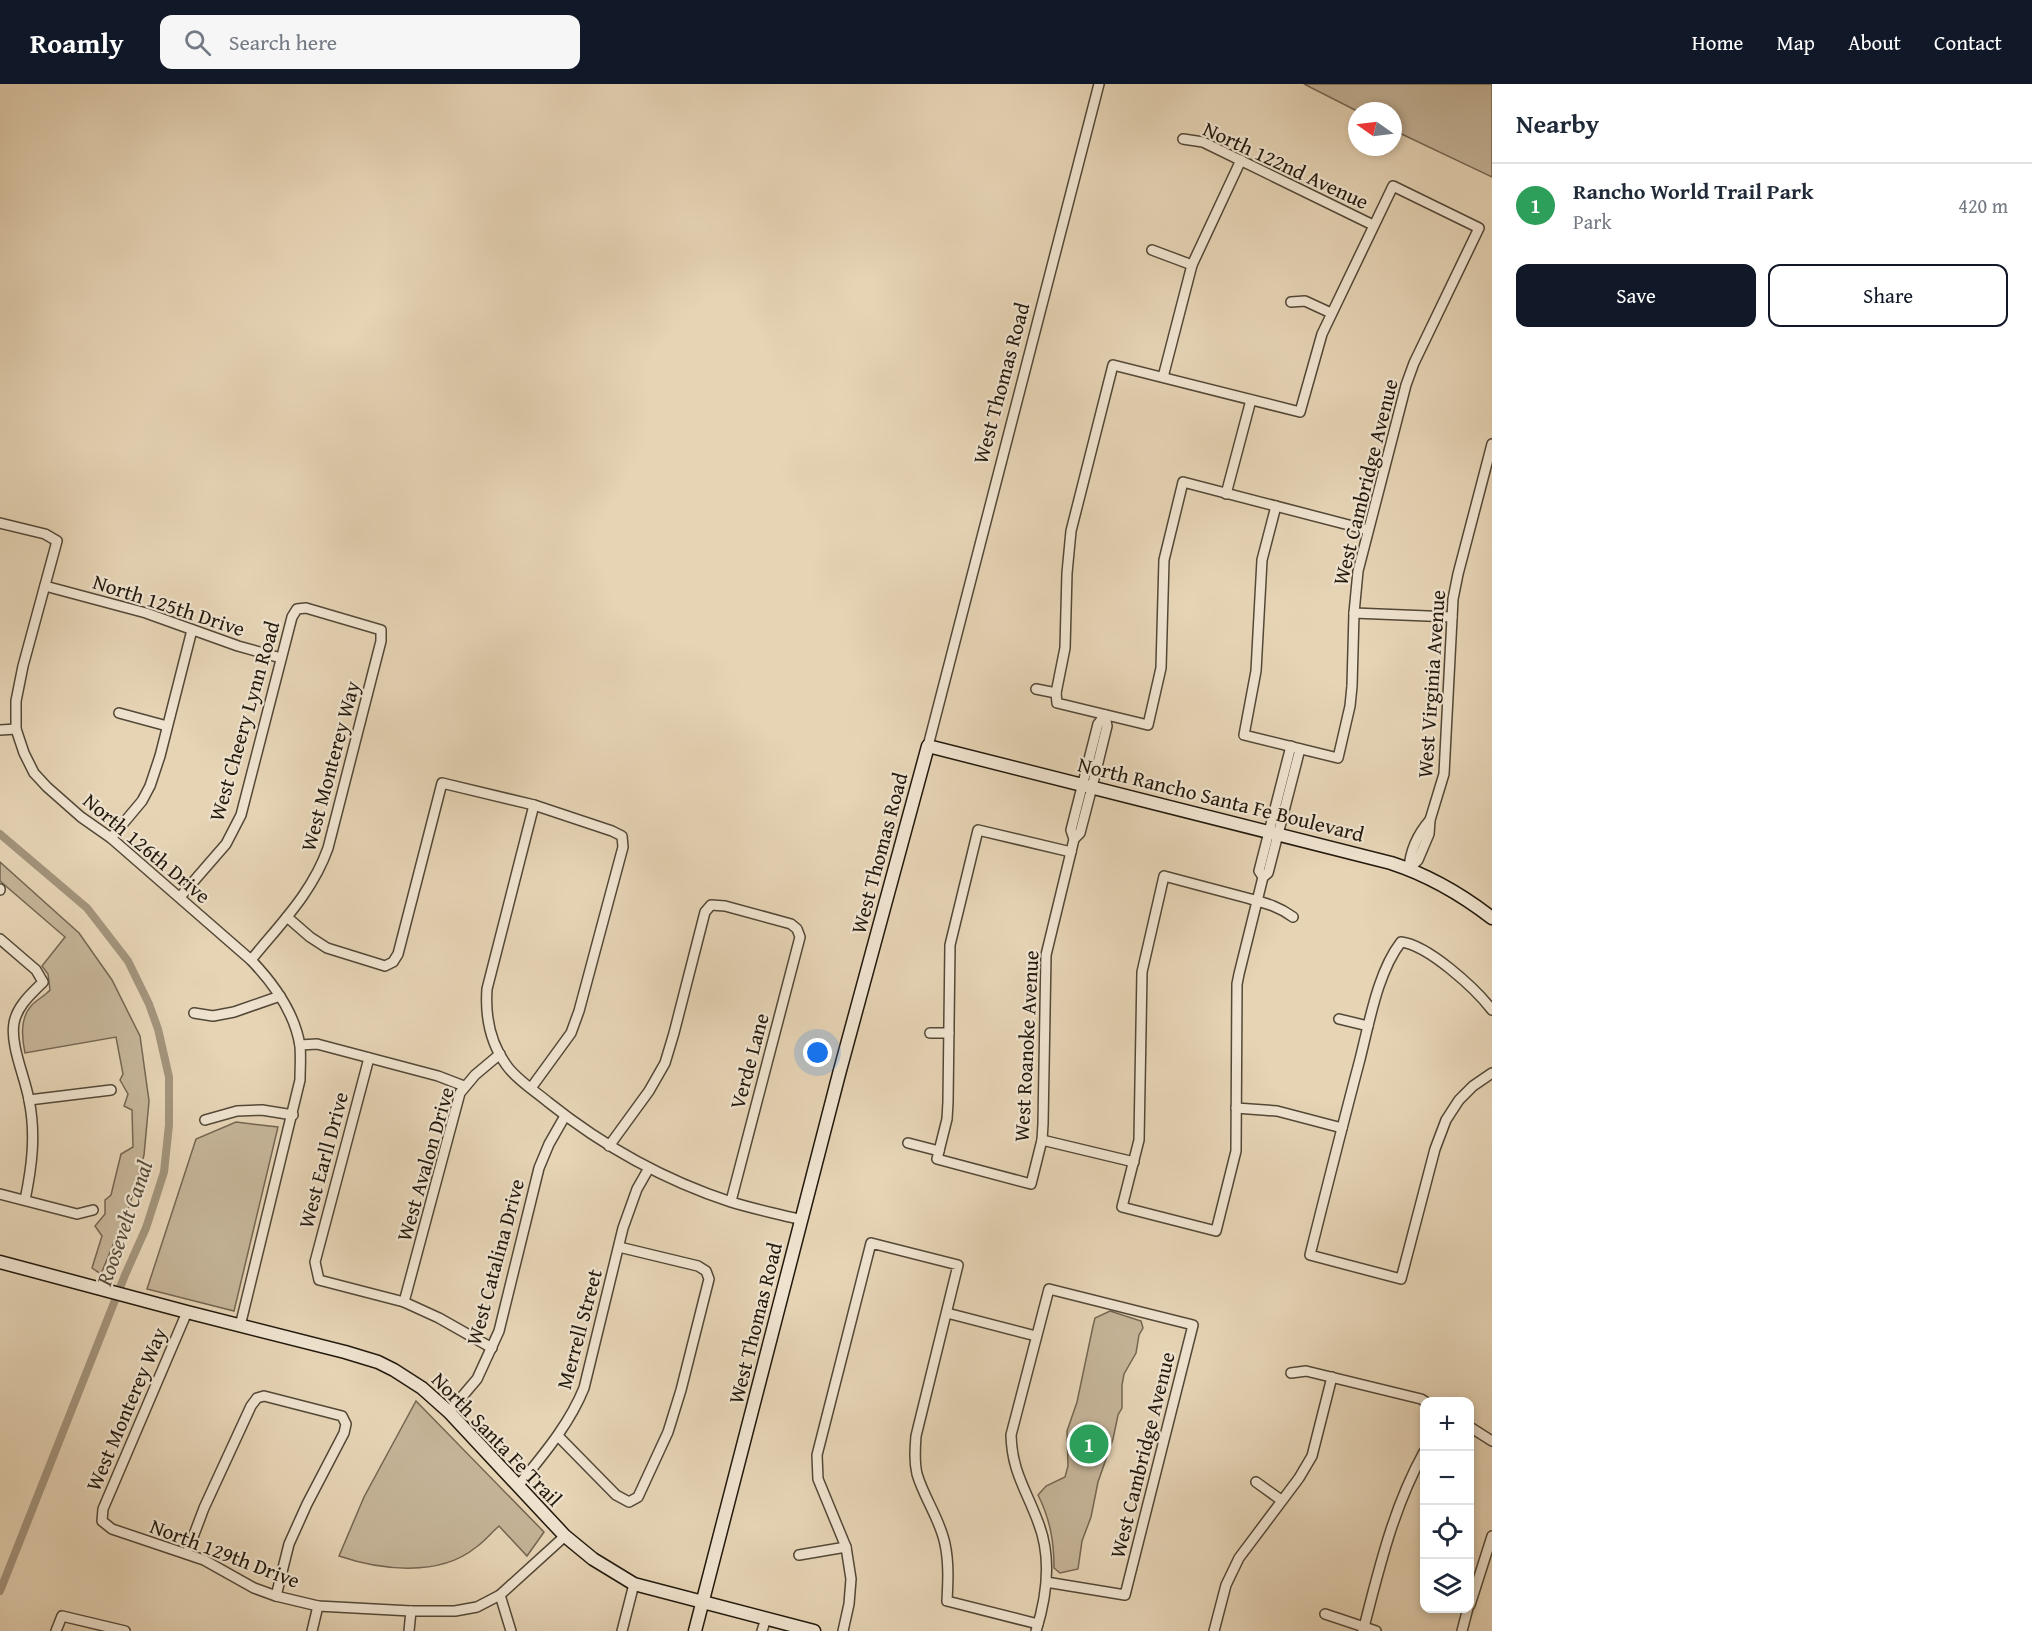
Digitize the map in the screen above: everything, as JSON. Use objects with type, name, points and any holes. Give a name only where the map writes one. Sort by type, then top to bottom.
[{"type":"street","name":"West Thomas Road","points":[[695,1631],[928,746],[1099,84]]},
{"type":"street","name":"North 122nd Avenue","points":[[1184,139],[1203,142],[1373,225],[1393,186],[1479,228]]},
{"type":"street","points":[[1162,377],[1192,265],[1241,160]]},
{"type":"street","points":[[1368,530],[1183,482],[1166,550],[1161,668],[1148,725],[1057,703],[1056,693],[1064,658],[1071,531],[1113,365],[1300,412],[1317,345],[1373,225]]},
{"type":"street","name":"West Cambridge Avenue","points":[[1296,748],[1338,758],[1351,696],[1358,571],[1368,530],[1409,376],[1479,228]]},
{"type":"street","points":[[1152,250],[1192,265]]},
{"type":"street","points":[[1291,302],[1305,302],[1331,313]]},
{"type":"street","points":[[1226,494],[1251,400]]},
{"type":"street","name":"West Virginia Avenue","points":[[1409,869],[1410,857],[1416,841],[1421,830],[1430,820],[1441,786],[1446,759],[1452,617],[1458,574],[1492,444]]},
{"type":"street","points":[[1276,506],[1262,560],[1256,671],[1244,735],[1296,748],[1274,832],[1259,871],[1263,877],[1257,901],[1237,984],[1236,1151],[1216,1231],[1122,1207],[1139,1140],[1141,1118],[1139,1046],[1142,972],[1164,876],[1257,901],[1281,907],[1293,917]]},
{"type":"street","points":[[0,523],[45,534],[57,541],[23,666],[16,701],[16,729],[0,730]]},
{"type":"street","name":"North 125th Drive","points":[[45,586],[146,614],[238,646],[281,658]]},
{"type":"street","name":"West Monterey Way","points":[[251,960],[309,889],[321,869],[381,641],[381,630],[306,608],[297,609]]},
{"type":"street","name":"West Cheery Lynn Road","points":[[180,897],[226,844],[241,815],[292,617],[297,609]]},
{"type":"street","points":[[1354,612],[1452,617]]},
{"type":"street","points":[[111,838],[142,801],[150,786],[160,756],[192,630]]},
{"type":"street","points":[[1036,689],[1056,693]]},
{"type":"street","points":[[119,713],[167,726]]},
{"type":"street","name":"West Roanoke Avenue","points":[[939,1151],[937,1159],[1031,1184],[1042,1140],[1046,955],[1074,839],[1071,830],[1087,786],[1098,724],[1105,715]]},
{"type":"street","name":"North 126th Drive","points":[[16,729],[34,773],[47,787],[81,817],[111,838],[251,960],[266,975],[280,996]]},
{"type":"street","name":"North Rancho Santa Fe Boulevard","points":[[928,746],[1376,858],[1409,869],[1450,889],[1492,918]]},
{"type":"street","points":[[287,916],[310,937],[327,948],[385,966],[393,962],[398,954],[442,783],[534,805],[621,836],[623,847],[579,1011],[571,1033],[531,1088]]},
{"type":"street","points":[[534,805],[487,989],[485,1010],[490,1032],[508,1068],[565,1116],[609,1146],[649,1168],[731,1202],[802,1220]]},
{"type":"street","points":[[908,1143],[939,1151],[947,1119],[951,934],[978,830],[1071,852]]},
{"type":"street","name":"Verde Lane","points":[[609,1146],[649,1091],[665,1063],[705,912],[711,905],[725,906],[791,924],[797,929],[800,937],[731,1202]]},
{"type":"street","points":[[0,939],[36,970],[43,982],[17,1013],[14,1024],[13,1038],[29,1100],[33,1130],[32,1167],[25,1200]]},
{"type":"street","points":[[1492,1010],[1456,974],[1412,944],[1401,942],[1393,952],[1368,1026],[1310,1255],[1401,1279],[1435,1149],[1446,1120],[1459,1100],[1473,1086],[1492,1073]]},
{"type":"street","points":[[194,1013],[213,1016],[234,1012],[280,996],[292,1020],[300,1045],[300,1080],[293,1115],[240,1326]]},
{"type":"street","points":[[1339,1019],[1368,1026]]},
{"type":"street","points":[[930,1033],[949,1033]]},
{"type":"street","points":[[300,1045],[317,1044],[438,1076],[464,1086]]},
{"type":"street","name":"West Avalon Drive","points":[[404,1302],[456,1106],[464,1086],[500,1054]]},
{"type":"street","name":"West Earll Drive","points":[[369,1058],[315,1262],[316,1272],[319,1280],[404,1302]]},
{"type":"street","points":[[29,1100],[111,1090]]},
{"type":"street","points":[[1236,1108],[1277,1111],[1342,1128]]},
{"type":"street","points":[[204,1120],[237,1111],[262,1110],[293,1115]]},
{"type":"street","name":"West Catalina Drive","points":[[449,1413],[477,1379],[499,1331],[539,1167],[565,1116]]},
{"type":"street","points":[[1042,1140],[1134,1162]]},
{"type":"street","name":"Merrell Street","points":[[518,1486],[568,1422],[584,1388],[630,1206],[649,1168]]},
{"type":"street","points":[[0,1194],[77,1214],[93,1210]]},
{"type":"street","points":[[843,1631],[851,1579],[846,1547],[818,1479],[817,1455],[870,1243],[958,1265],[914,1451],[916,1472],[936,1517],[945,1545],[948,1571],[947,1601],[1037,1627],[1047,1582],[1044,1543],[1039,1523],[1011,1453],[1011,1435],[1036,1336],[947,1313]]},
{"type":"street","points":[[558,1436],[616,1495],[629,1502],[638,1497],[668,1431],[681,1390],[709,1280],[706,1270],[698,1266],[619,1247]]},
{"type":"street","name":"North Santa Fe Trail","points":[[0,1262],[378,1362],[416,1383],[449,1413],[565,1536],[605,1568],[634,1584],[703,1603],[764,1625],[814,1631]]},
{"type":"street","name":"West Cambridge Avenue","points":[[1036,1336],[1049,1289],[1193,1325],[1125,1595],[1047,1582]]},
{"type":"street","points":[[404,1302],[439,1318],[492,1348]]},
{"type":"street","name":"West Monterey Way","points":[[102,1521],[103,1509],[187,1312]]},
{"type":"street","points":[[1291,1374],[1306,1371],[1420,1399]]},
{"type":"street","points":[[1214,1631],[1226,1585],[1239,1558],[1299,1478],[1312,1456],[1332,1377]]},
{"type":"street","points":[[188,1553],[204,1508],[251,1406],[257,1398],[264,1396],[342,1416],[346,1424],[289,1544],[276,1596]]},
{"type":"street","points":[[1474,1430],[1492,1441]]},
{"type":"street","points":[[1364,1629],[1378,1570],[1395,1514],[1420,1462]]},
{"type":"street","points":[[1256,1482],[1281,1500]]},
{"type":"street","name":"North 129th Drive","points":[[102,1521],[112,1529],[188,1553],[254,1588],[276,1596],[318,1606],[411,1611],[455,1611],[477,1606],[500,1595],[565,1536]]},
{"type":"street","points":[[1474,1591],[1492,1536]]},
{"type":"street","points":[[799,1555],[846,1547]]},
{"type":"street","points":[[622,1631],[634,1584]]},
{"type":"street","points":[[500,1595],[511,1631]]},
{"type":"street","points":[[312,1631],[318,1606]]},
{"type":"street","points":[[409,1631],[411,1611]]},
{"type":"street","points":[[1462,1631],[1467,1613]]},
{"type":"street","points":[[1325,1614],[1364,1629],[1376,1631]]},
{"type":"street","points":[[56,1631],[62,1616],[125,1631]]},
{"type":"shaded area","points":[[1304,84],[1492,84],[1492,177],[1402,134],[1402,102],[1348,102],[1348,106]]},
{"type":"shaded area","points":[[0,862],[79,933],[112,980],[140,1036],[149,1101],[144,1155],[130,1204],[101,1274],[92,1268],[102,1236],[95,1226],[105,1214],[105,1200],[111,1195],[121,1154],[133,1147],[132,1110],[124,1106],[128,1094],[120,1080],[123,1074],[116,1037],[25,1053],[23,1022],[25,1016],[31,1006],[50,990],[48,974],[42,966],[65,937],[0,881]]},
{"type":"shaded area","points":[[236,1122],[278,1127],[234,1311],[147,1289],[196,1139]]},
{"type":"shaded area","points":[[1110,1311],[1141,1321],[1143,1328],[1139,1335],[1136,1353],[1124,1374],[1122,1408],[1098,1482],[1091,1517],[1082,1541],[1078,1569],[1060,1573],[1054,1568],[1050,1530],[1038,1495],[1046,1486],[1065,1477],[1068,1466],[1067,1431],[1077,1402],[1095,1318]]},
{"type":"shaded area","points":[[416,1401],[544,1532],[527,1556],[499,1526],[478,1546],[461,1557],[427,1567],[372,1565],[339,1556],[364,1497]]},
{"type":"waterway","name":"Roosevelt Canal","points":[[0,834],[87,908],[128,961],[149,1004],[158,1029],[169,1077],[169,1125],[164,1172],[146,1228],[125,1275],[0,1591]]},
{"type":"place","name":"Rancho World Trail Park","points":[[1089,1444]]}]
